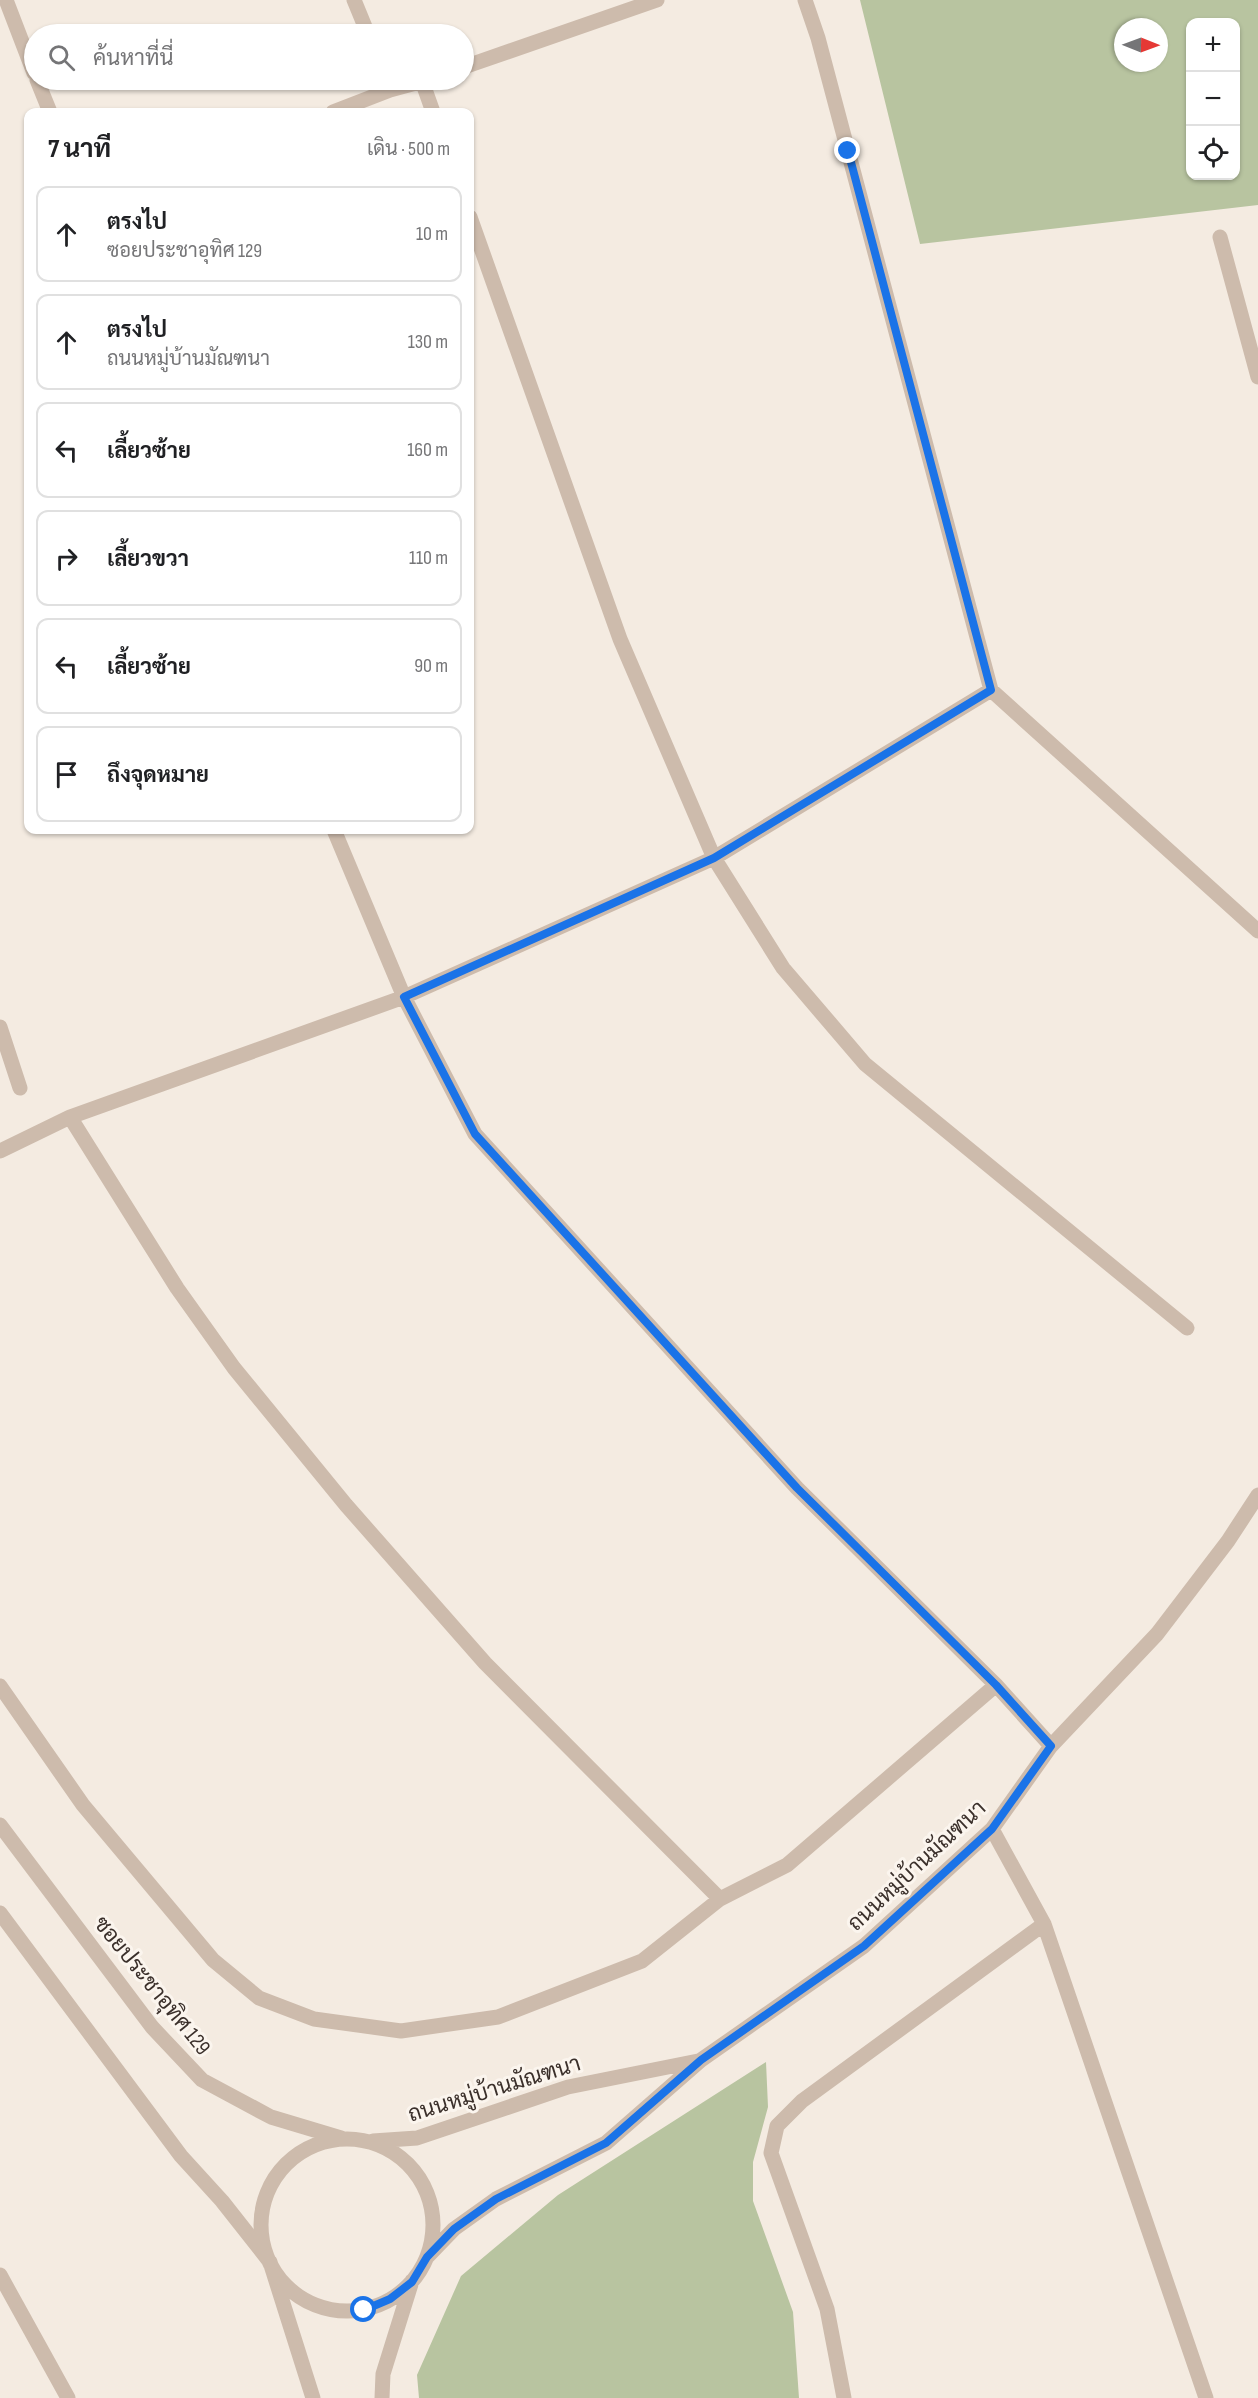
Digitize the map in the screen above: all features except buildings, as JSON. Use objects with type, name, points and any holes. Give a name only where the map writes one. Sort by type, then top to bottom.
[{"type":"street","points":[[6,0],[24,47]]},
{"type":"street","points":[[354,0],[364,24]]},
{"type":"street","points":[[474,64],[657,0]]},
{"type":"street","points":[[805,0],[821,50],[991,690],[1258,931]]},
{"type":"street","points":[[41,90],[48,108]]},
{"type":"street","points":[[341,108],[378,90]]},
{"type":"street","points":[[427,90],[432,108]]},
{"type":"street","points":[[474,228],[620,639],[714,858],[783,968],[865,1064],[1187,1328]]},
{"type":"street","points":[[1220,237],[1258,377]]},
{"type":"street","points":[[0,1151],[70,1117],[404,997],[714,858],[991,690]]},
{"type":"street","points":[[336,834],[404,997],[475,1134],[797,1488],[996,1685],[1051,1746]]},
{"type":"street","points":[[0,1027],[20,1088]]},
{"type":"street","points":[[70,1117],[183,1297],[234,1368],[346,1504],[485,1663],[720,1899]]},
{"type":"street","name":"ถนนหมู่บ้านมัณฑนา","points":[[427,2257],[454,2229],[496,2199],[606,2143],[701,2060],[864,1946],[992,1829],[1051,1746],[1157,1634],[1228,1541],[1258,1495]]},
{"type":"street","points":[[0,1686],[82,1805],[213,1960],[259,1998],[314,2019],[401,2031],[498,2017],[642,1961],[720,1899],[787,1865],[996,1685]]},
{"type":"street","name":"ซอยประชาอุทิศ 129","points":[[0,1825],[152,2027],[202,2080],[271,2117],[342,2138],[370,2141],[396,2153],[417,2174],[429,2200],[433,2229],[427,2257],[412,2282],[383,2374],[382,2398]]},
{"type":"street","points":[[992,1829],[1044,1924],[1206,2398]]},
{"type":"street","name":"ซอยประชาอุทิศ 129","points":[[0,1913],[181,2156],[222,2201],[286,2285],[308,2302],[336,2310],[364,2310],[390,2299],[412,2282]]},
{"type":"street","points":[[844,2398],[827,2309],[771,2152],[777,2126],[802,2101],[1044,1924]]},
{"type":"street","name":"ถนนหมู่บ้านมัณฑนา","points":[[370,2141],[417,2138],[568,2087],[701,2060]]},
{"type":"street","name":"ซอยประชาอุทิศ 129","points":[[313,2398],[261,2235],[263,2207],[273,2181],[291,2159],[315,2145],[342,2138]]},
{"type":"street","points":[[0,2275],[68,2398]]},
{"type":"green space","points":[[860,0],[1258,0],[1258,205],[920,244]]},
{"type":"green space","points":[[766,2062],[768,2107],[753,2162],[753,2201],[793,2312],[799,2398],[419,2398],[417,2375],[461,2276],[558,2195]]},
{"type":"route","points":[[364,2310],[390,2299],[412,2282],[427,2257],[454,2229],[496,2199],[606,2143],[701,2060],[864,1946],[992,1829],[1051,1746],[996,1685],[797,1488],[475,1134],[404,997],[714,858],[991,690],[848,151]]}]
